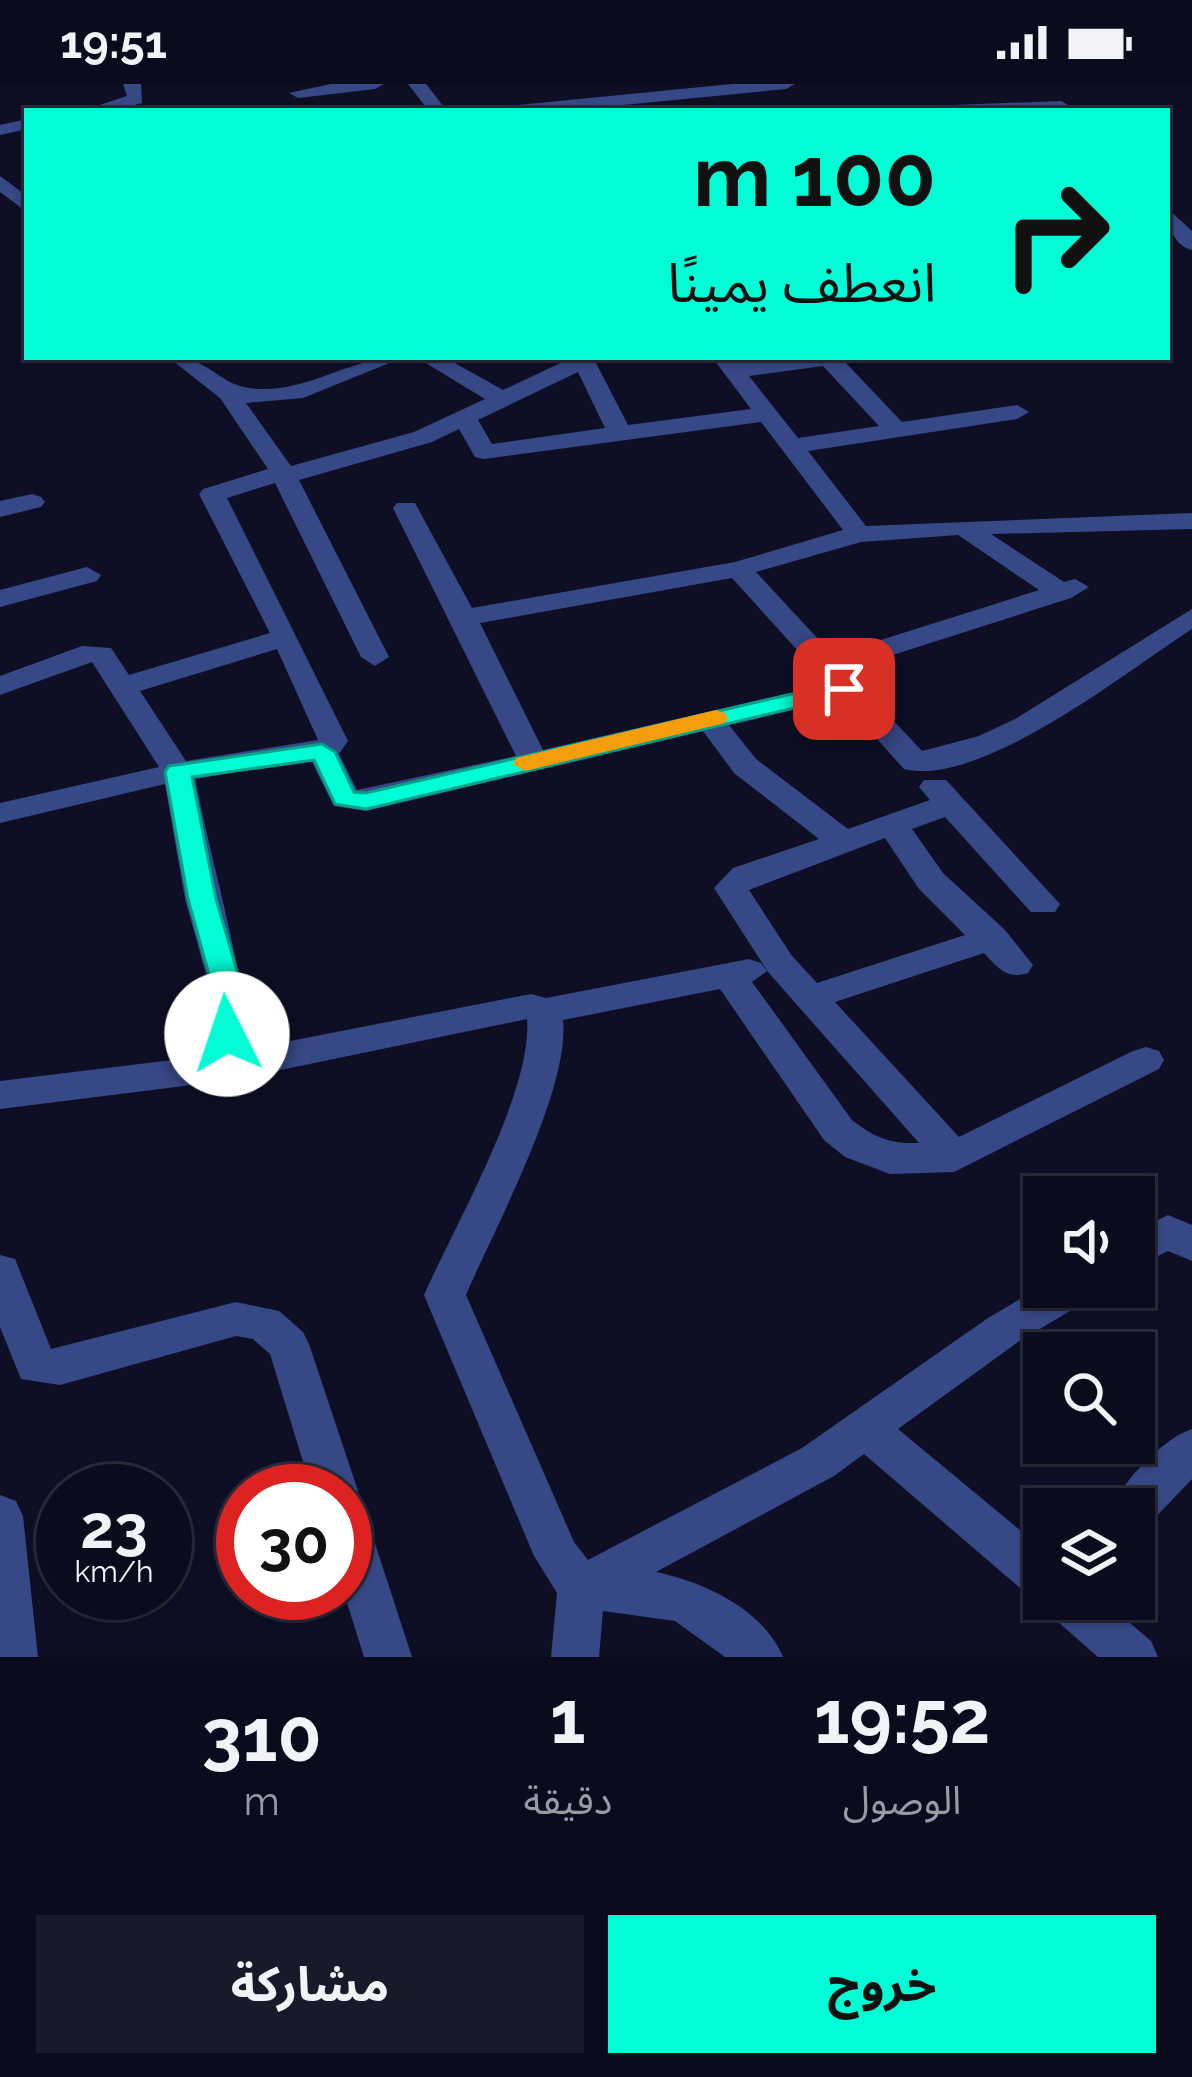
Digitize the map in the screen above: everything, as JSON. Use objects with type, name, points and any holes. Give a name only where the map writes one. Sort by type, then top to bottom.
[{"type":"street","points":[[102,108],[136,99],[132,84]]},
{"type":"street","points":[[295,88],[375,84]]},
{"type":"street","points":[[417,84],[436,108]]},
{"type":"street","points":[[539,108],[785,84]]},
{"type":"street","points":[[776,102],[804,84]]},
{"type":"street","points":[[1038,84],[1064,108]]},
{"type":"street","points":[[627,108],[645,98]]},
{"type":"street","points":[[0,182],[24,203]]},
{"type":"street","points":[[1170,217],[1192,244]]},
{"type":"street","points":[[182,360],[228,393],[283,474],[375,657]]},
{"type":"street","points":[[228,393],[263,399],[312,392],[386,360]]},
{"type":"street","points":[[432,360],[504,400]]},
{"type":"street","points":[[0,813],[178,772],[322,752],[333,741],[212,494],[382,451],[465,418],[586,360]]},
{"type":"street","points":[[588,360],[619,432]]},
{"type":"street","points":[[728,364],[795,360]]},
{"type":"street","points":[[830,360],[896,430]]},
{"type":"street","points":[[728,364],[860,534]]},
{"type":"street","points":[[790,446],[1017,412]]},
{"type":"street","points":[[465,418],[484,452],[766,414]]},
{"type":"street","points":[[0,509],[32,502]]},
{"type":"street","points":[[406,508],[534,762]]},
{"type":"street","points":[[464,618],[738,569],[860,534],[1192,521]]},
{"type":"street","points":[[322,752],[350,801],[534,762],[710,720],[1068,589],[963,527]]},
{"type":"street","points":[[738,569],[1043,904]]},
{"type":"street","points":[[0,599],[87,575]]},
{"type":"street","points":[[915,762],[954,758],[996,741],[1187,626]]},
{"type":"street","points":[[124,686],[286,637]]},
{"type":"street","points":[[0,686],[92,652],[107,659],[178,772],[202,899],[225,978],[232,1066]]},
{"type":"street","points":[[710,720],[745,766],[843,841]]},
{"type":"street","points":[[948,805],[745,876],[731,888],[780,964],[954,1157]]},
{"type":"street","points":[[810,998],[1005,952],[931,880],[892,824]]},
{"type":"street","points":[[0,1095],[100,1088],[232,1066],[531,1006],[544,1011],[780,964]]},
{"type":"street","points":[[729,975],[850,1140],[890,1159],[954,1157],[1146,1060]]},
{"type":"street","points":[[544,1011],[548,1019],[519,1128],[445,1295],[557,1556],[581,1588],[575,1657]]},
{"type":"street","points":[[1155,1240],[1168,1232],[1192,1245]]},
{"type":"street","points":[[0,1270],[36,1366],[60,1367],[236,1319],[265,1323],[288,1344],[326,1464]]},
{"type":"street","points":[[581,1588],[818,1462],[1040,1308]]},
{"type":"street","points":[[865,1429],[1023,1562]]},
{"type":"street","points":[[1154,1488],[1192,1448]]},
{"type":"street","points":[[0,1516],[14,1657]]},
{"type":"street","points":[[581,1588],[670,1593],[722,1619],[759,1657]]},
{"type":"street","points":[[372,1607],[388,1657]]},
{"type":"street","points":[[1091,1620],[1134,1657]]},
{"type":"slow traffic","points":[[525,764],[716,718]]},
{"type":"route","points":[[227,1034],[225,978],[202,899],[178,772],[322,752],[345,799],[366,801],[844,689]]}]
